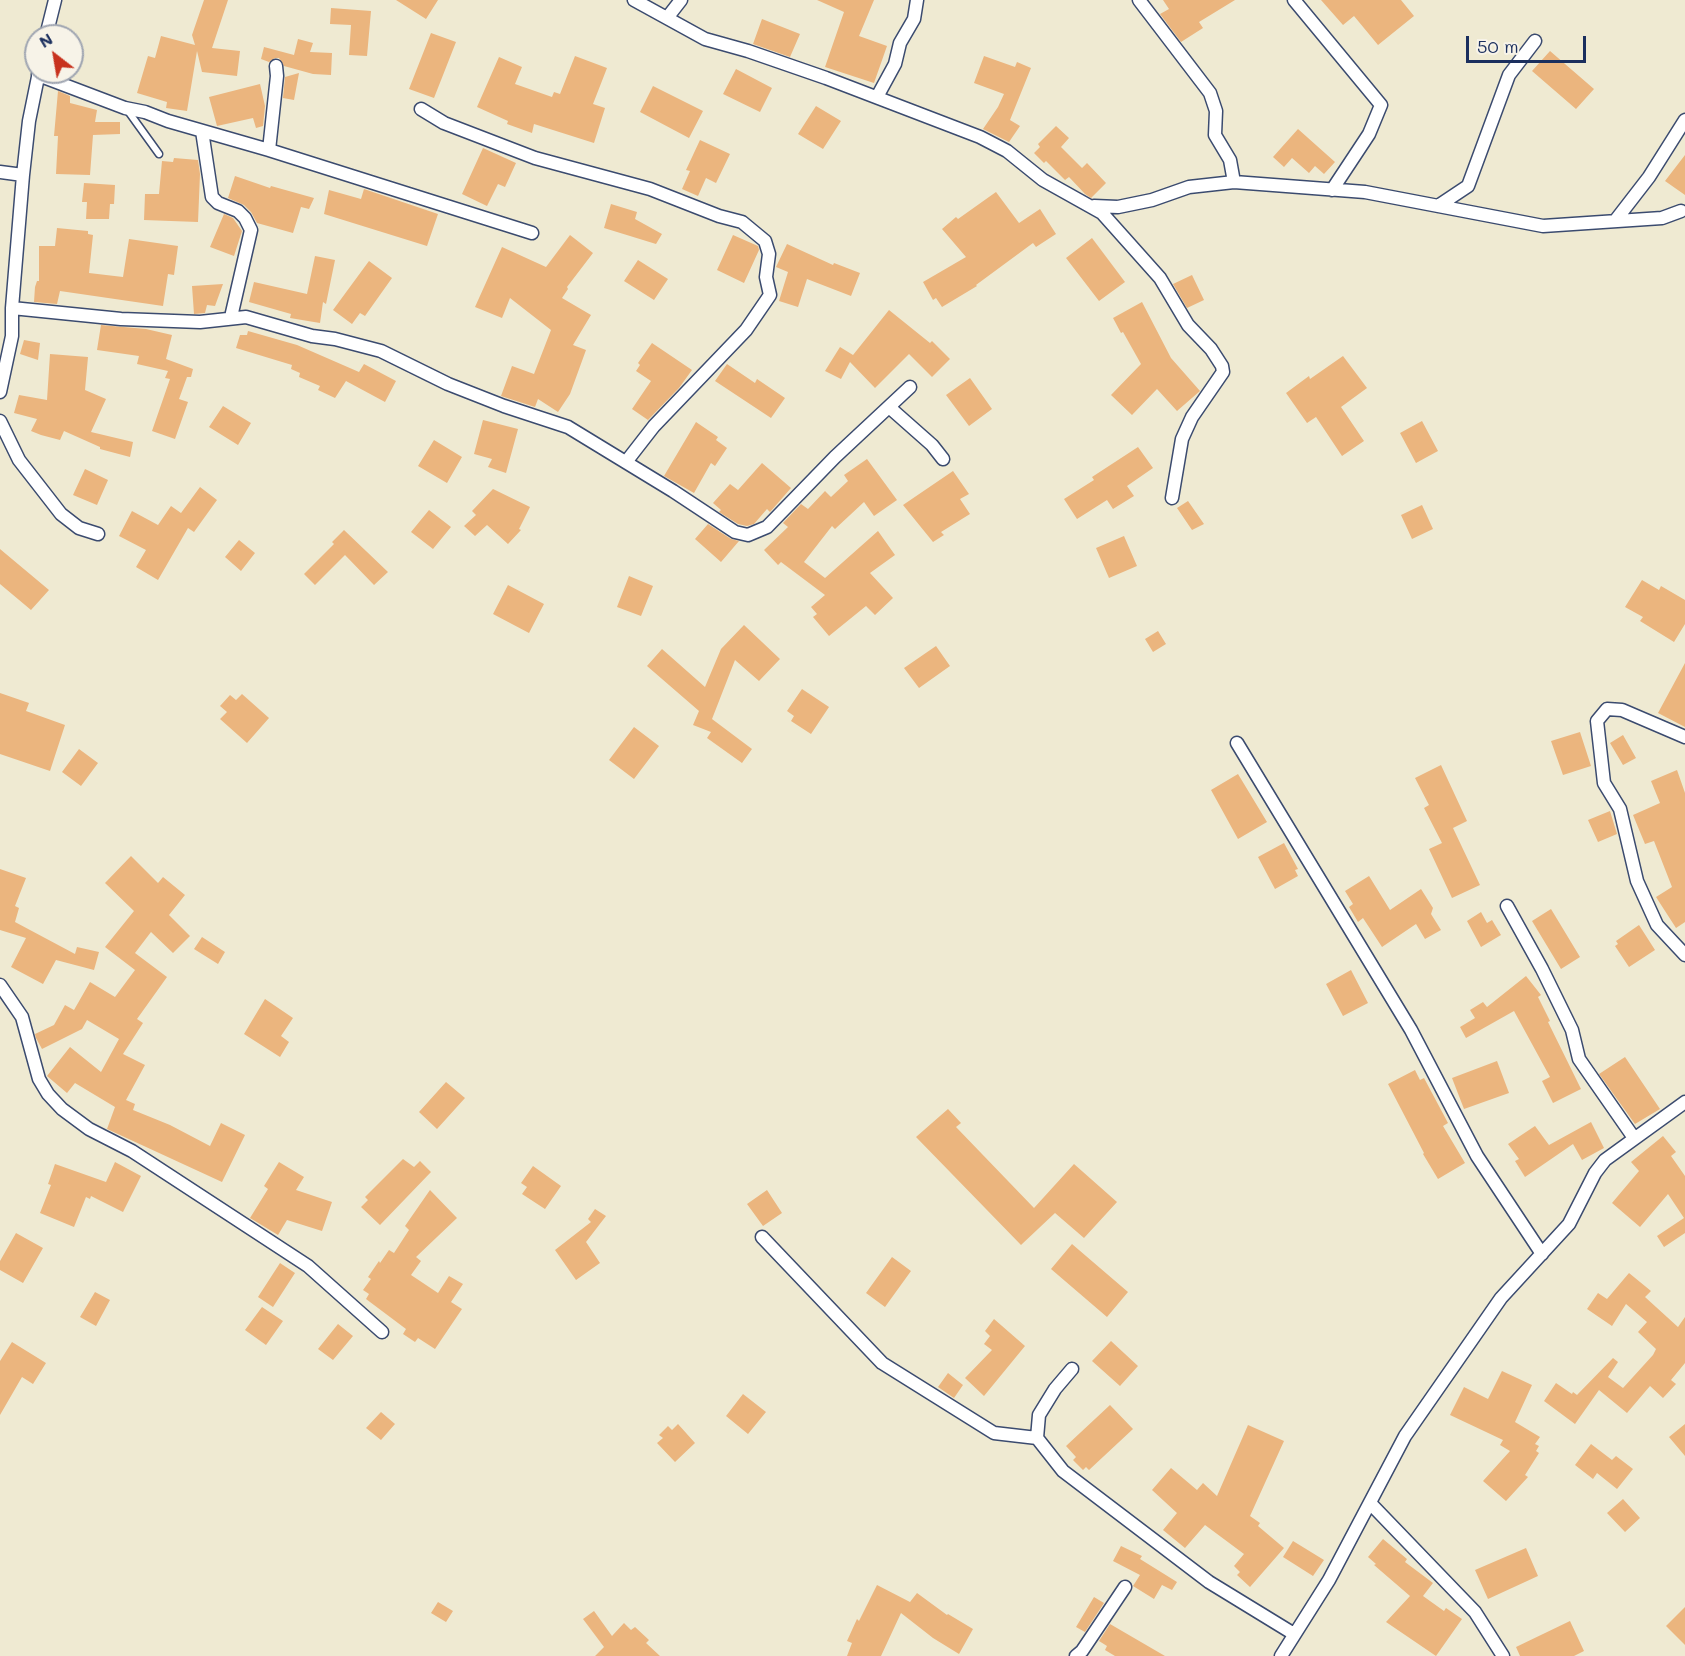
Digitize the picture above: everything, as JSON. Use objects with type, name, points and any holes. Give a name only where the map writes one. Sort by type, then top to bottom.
[{"type":"street","points":[[49,24],[55,0]]},
{"type":"street","points":[[634,0],[705,39],[748,51],[980,137],[1007,152],[1043,180],[1102,213],[1160,278],[1188,325],[1211,349],[1221,366],[1222,372],[1192,417],[1182,439],[1172,498]]},
{"type":"street","points":[[667,18],[681,0]]},
{"type":"street","points":[[877,97],[895,64],[900,43],[914,19],[917,0]]},
{"type":"street","points":[[1139,0],[1210,93],[1215,111],[1215,135],[1230,160],[1234,182]]},
{"type":"street","points":[[1294,0],[1381,105],[1369,134],[1332,190]]},
{"type":"street","points":[[1438,206],[1468,186],[1509,75],[1535,41]]},
{"type":"street","points":[[269,150],[276,66]]},
{"type":"street","points":[[0,392],[12,336],[12,308],[23,175],[29,121],[37,84]]},
{"type":"street","points":[[66,84],[125,108],[269,150],[532,233]]},
{"type":"street","points":[[421,109],[444,123],[535,158],[650,189],[719,216],[742,222],[765,241],[769,254],[766,277],[770,295],[746,330],[654,426],[626,462]]},
{"type":"street","points":[[1615,221],[1649,177],[1685,120]]},
{"type":"street","points":[[202,131],[212,197],[218,203],[238,210],[251,230],[231,317]]},
{"type":"street","points":[[0,172],[23,175]]},
{"type":"street","points":[[1092,206],[1118,207],[1152,200],[1189,186],[1234,182],[1365,192],[1543,226],[1662,218],[1681,211]]},
{"type":"street","points":[[12,308],[121,319],[217,321],[231,317],[246,317],[312,336],[335,339],[381,351],[448,384],[504,406],[568,427],[735,532],[748,536],[767,527],[842,450],[910,387]]},
{"type":"street","points":[[889,406],[932,445],[943,459]]},
{"type":"street","points":[[0,421],[19,460],[61,514],[79,528],[98,534]]},
{"type":"street","points":[[1685,737],[1622,710],[1607,709],[1597,721],[1604,783],[1620,809],[1637,881],[1657,925],[1685,955]]},
{"type":"street","points":[[1237,743],[1412,1030],[1477,1156],[1542,1254]]},
{"type":"street","points":[[1507,906],[1572,1030],[1579,1059],[1634,1138]]},
{"type":"street","points":[[0,985],[22,1017],[39,1079],[48,1094],[62,1109],[89,1129],[132,1151],[308,1266],[382,1332]]},
{"type":"street","points":[[1281,1656],[1329,1580],[1405,1436],[1501,1298],[1569,1224],[1605,1160],[1685,1102]]},
{"type":"street","points":[[762,1237],[882,1363],[994,1432],[1037,1438]]},
{"type":"street","points":[[1072,1369],[1055,1389],[1039,1415],[1037,1438],[1063,1471],[1101,1498],[1179,1561],[1294,1634]]},
{"type":"street","points":[[1370,1503],[1475,1612],[1503,1656]]},
{"type":"street","points":[[1077,1656],[1125,1587]]},
{"type":"lane","points":[[125,108],[159,154]]},
{"type":"building","points":[[204,0],[228,0],[212,48],[240,51],[237,76],[202,72],[197,51],[187,111],[166,108],[167,102],[137,93],[148,56],[155,58],[161,36],[195,45],[192,35]]},
{"type":"building","points":[[396,0],[438,0],[426,19]]},
{"type":"building","points":[[817,0],[874,0],[859,36],[887,46],[874,83],[825,67],[844,12]]},
{"type":"building","points":[[1163,0],[1235,0],[1199,22],[1203,28],[1181,42],[1160,14],[1169,9]]},
{"type":"building","points":[[1321,0],[1401,0],[1414,16],[1378,45],[1354,16],[1343,25]]},
{"type":"building","points":[[331,8],[371,11],[367,56],[349,55],[351,25],[330,24]]},
{"type":"building","points":[[762,19],[800,34],[790,57],[753,44]]},
{"type":"building","points":[[431,33],[456,42],[434,98],[409,89]]},
{"type":"building","points":[[298,39],[313,43],[310,52],[332,53],[331,75],[313,74],[284,66],[279,58],[269,62],[261,59],[264,47],[294,55]]},
{"type":"building","points":[[1550,51],[1594,89],[1576,109],[1532,71]]},
{"type":"building","points":[[575,56],[607,68],[593,104],[605,108],[594,143],[534,124],[532,133],[507,124],[508,121],[477,107],[499,57],[522,67],[515,84],[552,97],[554,92],[560,94]]},
{"type":"building","points":[[984,56],[1015,67],[1017,62],[1031,68],[1010,120],[1020,126],[1009,142],[983,129],[1004,94],[974,83]]},
{"type":"building","points":[[736,69],[772,88],[760,112],[723,94]]},
{"type":"building","points":[[299,73],[294,100],[283,98],[285,77]]},
{"type":"building","points":[[260,84],[265,106],[263,126],[256,128],[253,118],[217,126],[209,97]]},
{"type":"building","points":[[653,86],[703,111],[689,138],[640,112]]},
{"type":"building","points":[[58,91],[70,96],[70,103],[97,110],[95,122],[120,122],[120,134],[93,135],[90,175],[56,174],[58,136],[54,136]]},
{"type":"building","points":[[816,106],[841,121],[823,149],[798,134]]},
{"type":"building","points":[[1056,126],[1069,138],[1061,147],[1082,168],[1087,163],[1106,183],[1091,198],[1069,177],[1065,180],[1046,161],[1044,163],[1034,153],[1040,147],[1038,144]]},
{"type":"building","points":[[1298,129],[1335,162],[1324,174],[1315,166],[1309,173],[1292,158],[1284,167],[1273,157]]},
{"type":"building","points":[[700,140],[730,154],[716,183],[706,178],[698,196],[682,189],[690,171],[686,170]]},
{"type":"building","points":[[483,148],[516,163],[505,187],[498,184],[487,206],[462,194]]},
{"type":"building","points":[[1685,155],[1685,195],[1665,181]]},
{"type":"building","points":[[174,158],[198,160],[200,174],[198,222],[144,220],[145,194],[159,194],[162,161],[173,162]]},
{"type":"building","points":[[235,176],[270,188],[271,186],[314,198],[309,209],[301,207],[293,233],[257,223],[244,205],[228,198]]},
{"type":"building","points":[[84,183],[115,185],[114,204],[110,204],[109,219],[86,219],[87,202],[82,202]]},
{"type":"building","points":[[364,189],[438,214],[427,246],[324,214],[329,190],[361,199]]},
{"type":"building","points":[[996,192],[1019,223],[1040,209],[1056,234],[1036,247],[1033,243],[977,286],[942,307],[936,298],[933,300],[923,282],[966,257],[942,229],[956,217],[958,219]]},
{"type":"building","points":[[611,204],[637,212],[635,219],[662,234],[656,244],[604,228]]},
{"type":"building","points":[[224,214],[233,218],[242,231],[234,256],[210,247]]},
{"type":"building","points":[[57,228],[88,231],[88,234],[93,235],[89,273],[123,277],[129,239],[178,246],[174,275],[168,274],[163,306],[60,291],[57,304],[34,302],[35,287],[39,281],[39,246],[55,246]]},
{"type":"building","points":[[570,235],[593,253],[567,287],[562,298],[591,315],[573,345],[586,350],[570,394],[558,412],[538,399],[535,407],[501,396],[512,366],[534,374],[551,330],[510,298],[502,318],[475,307],[502,247],[546,267]]},
{"type":"building","points":[[733,235],[758,246],[759,250],[744,283],[717,270]]},
{"type":"building","points":[[1092,238],[1125,282],[1099,301],[1066,258]]},
{"type":"building","points":[[787,244],[833,265],[834,263],[860,273],[851,296],[807,279],[798,307],[779,301],[788,272],[776,267]]},
{"type":"building","points":[[315,256],[335,260],[326,304],[323,302],[320,323],[290,318],[291,314],[249,302],[254,282],[307,294]]},
{"type":"building","points":[[638,260],[668,279],[654,300],[624,281]]},
{"type":"building","points":[[369,261],[392,278],[365,316],[360,313],[352,324],[333,310]]},
{"type":"building","points":[[1192,275],[1204,300],[1187,308],[1173,284]]},
{"type":"building","points":[[223,284],[215,306],[207,305],[205,313],[194,314],[192,286]]},
{"type":"building","points":[[1142,302],[1171,358],[1200,391],[1177,411],[1157,389],[1132,415],[1111,395],[1141,364],[1113,318]]},
{"type":"building","points":[[889,310],[930,343],[932,341],[950,359],[932,377],[909,354],[875,388],[850,362],[841,379],[825,371],[840,347],[853,355]]},
{"type":"building","points":[[101,325],[146,329],[172,335],[166,359],[193,369],[191,377],[187,377],[179,399],[188,402],[175,439],[152,431],[170,379],[165,378],[168,371],[137,364],[139,356],[97,350]]},
{"type":"building","points":[[248,331],[297,345],[359,372],[364,364],[396,381],[385,402],[346,381],[335,398],[318,390],[320,386],[299,377],[300,373],[291,369],[292,365],[236,348],[240,335],[247,335]]},
{"type":"building","points":[[24,340],[40,343],[38,360],[20,354]]},
{"type":"building","points":[[652,343],[692,370],[679,388],[648,420],[632,409],[651,381],[636,371],[640,365],[638,363]]},
{"type":"building","points":[[50,354],[88,357],[85,390],[106,399],[91,432],[133,442],[130,457],[100,449],[64,431],[60,440],[41,435],[31,431],[37,419],[14,413],[19,395],[47,400]]},
{"type":"building","points":[[1343,356],[1367,388],[1341,407],[1364,441],[1342,456],[1316,417],[1307,423],[1286,393]]},
{"type":"building","points":[[727,364],[755,383],[757,379],[785,398],[771,418],[715,381]]},
{"type":"building","points":[[970,378],[992,409],[969,426],[946,395]]},
{"type":"building","points":[[223,406],[251,423],[238,445],[209,427]]},
{"type":"building","points":[[483,420],[518,429],[506,473],[488,467],[492,459],[474,454]]},
{"type":"building","points":[[1422,421],[1438,451],[1416,463],[1400,433]]},
{"type":"building","points":[[696,422],[718,437],[716,440],[727,448],[715,466],[711,463],[694,493],[664,476]]},
{"type":"building","points":[[434,440],[462,457],[447,483],[418,466]]},
{"type":"building","points":[[1138,447],[1153,468],[1127,486],[1134,496],[1113,509],[1107,500],[1077,519],[1064,499],[1094,480],[1092,477]]},
{"type":"building","points":[[867,459],[897,500],[874,516],[864,502],[835,529],[832,526],[804,562],[825,578],[878,531],[895,555],[870,573],[893,598],[875,615],[866,606],[829,636],[813,617],[817,614],[811,607],[825,595],[781,562],[778,565],[764,550],[788,527],[783,523],[801,504],[808,509],[825,491],[831,497],[848,481],[844,475]]},
{"type":"building","points":[[762,463],[791,488],[770,512],[767,509],[754,524],[747,526],[738,524],[719,512],[721,510],[713,503],[730,484],[738,490]]},
{"type":"building","points":[[85,469],[108,480],[97,505],[73,495]]},
{"type":"building","points":[[953,471],[969,494],[960,499],[970,514],[941,532],[944,535],[933,542],[903,505]]},
{"type":"building","points":[[200,487],[217,500],[194,532],[188,528],[158,580],[136,567],[146,550],[119,536],[132,511],[158,525],[171,506],[181,513]]},
{"type":"building","points":[[493,489],[530,507],[519,529],[521,530],[508,544],[487,525],[475,536],[464,526],[476,515],[472,511]]},
{"type":"building","points":[[1188,501],[1204,524],[1192,530],[1177,508]]},
{"type":"building","points":[[1422,505],[1433,529],[1412,539],[1401,515]]},
{"type":"building","points":[[429,510],[451,527],[433,549],[411,532]]},
{"type":"building","points":[[708,524],[731,539],[739,541],[721,562],[695,539]]},
{"type":"building","points":[[344,530],[388,572],[374,585],[345,555],[315,585],[304,574],[334,544],[332,542]]},
{"type":"building","points":[[1124,536],[1137,566],[1109,578],[1096,548]]},
{"type":"building","points":[[239,540],[255,553],[241,571],[225,557]]},
{"type":"building","points":[[0,549],[49,590],[31,610],[0,584]]},
{"type":"building","points":[[629,576],[653,586],[641,616],[617,607]]},
{"type":"building","points":[[1642,580],[1659,590],[1661,586],[1685,600],[1685,624],[1674,642],[1640,621],[1643,617],[1625,607]]},
{"type":"building","points":[[508,585],[544,604],[529,633],[493,614]]},
{"type":"building","points":[[744,625],[780,659],[759,681],[735,660],[712,719],[752,749],[742,763],[707,738],[711,732],[693,725],[699,711],[647,666],[662,649],[705,687],[721,649]]},
{"type":"building","points":[[1158,631],[1166,644],[1153,652],[1145,639]]},
{"type":"building","points":[[936,646],[950,666],[919,688],[904,668]]},
{"type":"building","points":[[1685,663],[1685,727],[1658,713]]},
{"type":"building","points":[[802,689],[829,707],[811,734],[791,721],[794,716],[787,711]]},
{"type":"building","points":[[0,693],[29,703],[26,711],[65,725],[50,771],[0,754]]},
{"type":"building","points":[[242,694],[269,718],[247,743],[220,719],[227,712],[220,706],[230,695],[236,700]]},
{"type":"building","points":[[634,727],[659,746],[634,779],[609,760]]},
{"type":"building","points":[[1580,732],[1591,766],[1563,775],[1551,741]]},
{"type":"building","points":[[1623,735],[1636,758],[1623,765],[1610,743]]},
{"type":"building","points":[[79,749],[98,763],[81,786],[62,772]]},
{"type":"building","points":[[1441,765],[1467,821],[1453,828],[1480,885],[1452,898],[1429,849],[1442,843],[1424,808],[1429,805],[1415,778]]},
{"type":"building","points":[[1677,770],[1685,793],[1685,922],[1676,928],[1656,897],[1672,887],[1654,841],[1645,844],[1633,815],[1660,803],[1651,781]]},
{"type":"building","points":[[1238,774],[1267,822],[1238,839],[1211,790]]},
{"type":"building","points":[[1610,811],[1617,834],[1598,842],[1588,820]]},
{"type":"building","points":[[1284,843],[1298,869],[1295,870],[1298,876],[1275,889],[1258,857]]},
{"type":"building","points":[[131,856],[158,883],[163,877],[185,895],[169,915],[190,936],[173,953],[151,932],[135,953],[167,977],[137,1019],[143,1023],[123,1054],[145,1065],[126,1100],[135,1104],[133,1110],[170,1125],[210,1146],[221,1123],[245,1135],[222,1182],[107,1129],[115,1107],[75,1083],[67,1093],[47,1076],[70,1047],[101,1072],[119,1039],[87,1020],[82,1029],[42,1049],[36,1038],[35,1034],[54,1025],[65,1005],[74,1010],[90,982],[115,997],[135,970],[105,947],[134,911],[105,883]]},
{"type":"building","points":[[0,869],[26,878],[15,906],[19,908],[15,922],[75,954],[77,947],[99,952],[94,970],[56,960],[43,984],[11,967],[26,938],[0,930]]},
{"type":"building","points":[[1369,876],[1390,910],[1421,889],[1433,908],[1431,914],[1441,930],[1425,939],[1416,924],[1382,947],[1363,918],[1358,922],[1349,907],[1353,904],[1345,891]]},
{"type":"building","points":[[1551,909],[1580,957],[1561,969],[1532,921]]},
{"type":"building","points":[[1481,912],[1487,923],[1492,920],[1501,935],[1481,947],[1467,921]]},
{"type":"building","points":[[1639,925],[1655,950],[1629,967],[1615,946],[1618,944],[1616,941]]},
{"type":"building","points":[[202,937],[225,952],[218,964],[194,949]]},
{"type":"building","points":[[1351,970],[1368,1003],[1343,1016],[1326,984]]},
{"type":"building","points":[[1526,976],[1541,995],[1538,997],[1550,1021],[1548,1022],[1581,1089],[1553,1103],[1542,1081],[1550,1077],[1514,1011],[1466,1038],[1460,1027],[1475,1018],[1470,1010],[1483,1002],[1487,1007]]},
{"type":"building","points":[[265,999],[293,1018],[281,1036],[289,1042],[280,1057],[244,1034]]},
{"type":"building","points":[[1625,1057],[1660,1109],[1635,1124],[1599,1074]]},
{"type":"building","points":[[1497,1061],[1509,1093],[1464,1109],[1452,1078]]},
{"type":"building","points":[[1415,1070],[1420,1080],[1424,1078],[1448,1123],[1443,1126],[1465,1163],[1438,1179],[1388,1084]]},
{"type":"building","points":[[446,1082],[465,1098],[437,1129],[419,1112]]},
{"type":"building","points":[[948,1109],[961,1123],[956,1127],[1034,1208],[1074,1164],[1117,1202],[1084,1238],[1055,1213],[1021,1245],[916,1137]]},
{"type":"building","points":[[1591,1122],[1604,1148],[1582,1160],[1573,1144],[1525,1177],[1515,1161],[1519,1159],[1508,1144],[1535,1126],[1549,1145]]},
{"type":"building","points":[[1663,1136],[1676,1152],[1671,1156],[1685,1176],[1685,1233],[1664,1247],[1657,1236],[1684,1218],[1668,1194],[1640,1227],[1612,1203],[1639,1171],[1631,1162]]},
{"type":"building","points":[[403,1159],[414,1167],[420,1161],[431,1172],[380,1225],[361,1207],[368,1200],[365,1197]]},
{"type":"building","points":[[115,1162],[141,1176],[123,1212],[91,1196],[90,1199],[86,1197],[74,1227],[40,1213],[51,1185],[48,1184],[55,1164],[106,1182]]},
{"type":"building","points":[[279,1162],[304,1177],[296,1190],[332,1202],[322,1231],[287,1220],[278,1235],[250,1218],[268,1189],[264,1186]]},
{"type":"building","points":[[533,1166],[561,1186],[545,1209],[522,1194],[527,1187],[521,1183]]},
{"type":"building","points":[[430,1190],[457,1218],[416,1257],[421,1261],[411,1275],[438,1293],[449,1276],[463,1284],[451,1302],[462,1309],[435,1349],[418,1338],[415,1342],[403,1334],[406,1329],[366,1299],[369,1294],[363,1290],[371,1279],[368,1277],[379,1261],[380,1263],[389,1250],[394,1253],[409,1230],[405,1226]]},
{"type":"building","points":[[767,1190],[782,1213],[763,1226],[747,1204]]},
{"type":"building","points":[[595,1209],[606,1216],[586,1242],[600,1263],[576,1280],[555,1250],[591,1222],[588,1219]]},
{"type":"building","points":[[16,1233],[43,1248],[23,1283],[0,1270],[0,1261]]},
{"type":"building","points":[[1072,1244],[1128,1292],[1107,1317],[1051,1269]]},
{"type":"building","points":[[892,1257],[911,1271],[885,1307],[866,1293]]},
{"type":"building","points":[[280,1263],[295,1273],[273,1307],[258,1297]]},
{"type":"building","points":[[1629,1273],[1651,1291],[1645,1297],[1678,1327],[1685,1317],[1685,1363],[1671,1380],[1676,1384],[1663,1398],[1650,1386],[1627,1413],[1599,1390],[1575,1424],[1544,1401],[1556,1383],[1577,1395],[1613,1358],[1618,1362],[1608,1377],[1623,1388],[1656,1349],[1638,1332],[1647,1322],[1626,1304],[1612,1326],[1587,1309],[1598,1293],[1607,1299]]},
{"type":"building","points":[[95,1292],[110,1300],[96,1326],[80,1317]]},
{"type":"building","points":[[262,1307],[283,1321],[266,1345],[245,1330]]},
{"type":"building","points":[[994,1319],[1025,1346],[984,1396],[965,1378],[992,1350],[984,1344],[990,1336],[985,1331]]},
{"type":"building","points":[[338,1324],[353,1336],[333,1360],[318,1349]]},
{"type":"building","points":[[1111,1341],[1138,1366],[1120,1386],[1092,1361]]},
{"type":"building","points":[[12,1342],[46,1363],[33,1384],[22,1377],[0,1415],[0,1361]]},
{"type":"building","points":[[1502,1371],[1532,1385],[1515,1422],[1540,1437],[1535,1444],[1539,1446],[1536,1451],[1539,1453],[1525,1475],[1528,1477],[1506,1501],[1483,1481],[1510,1451],[1500,1445],[1503,1440],[1450,1415],[1464,1387],[1488,1399]]},
{"type":"building","points":[[948,1373],[963,1385],[954,1398],[938,1387]]},
{"type":"building","points":[[743,1394],[766,1412],[748,1434],[726,1416]]},
{"type":"building","points":[[1110,1405],[1133,1429],[1089,1470],[1086,1467],[1083,1470],[1073,1460],[1076,1457],[1066,1446]]},
{"type":"building","points":[[381,1412],[395,1424],[381,1440],[366,1428]]},
{"type":"building","points":[[678,1424],[695,1443],[675,1462],[657,1443],[663,1438],[659,1435],[668,1426],[672,1430]]},
{"type":"building","points":[[1685,1424],[1685,1456],[1669,1437]]},
{"type":"building","points":[[1248,1425],[1284,1441],[1250,1516],[1284,1548],[1250,1587],[1237,1575],[1240,1572],[1234,1566],[1244,1554],[1205,1525],[1185,1548],[1163,1530],[1177,1513],[1152,1490],[1171,1468],[1197,1490],[1203,1483],[1217,1496]]},
{"type":"building","points":[[1591,1444],[1612,1460],[1616,1456],[1633,1469],[1617,1489],[1597,1473],[1593,1479],[1575,1465]]},
{"type":"building","points":[[1623,1499],[1640,1518],[1625,1532],[1607,1513]]},
{"type":"building","points":[[1383,1539],[1407,1559],[1405,1562],[1433,1583],[1423,1596],[1444,1611],[1446,1608],[1462,1619],[1436,1656],[1386,1622],[1410,1596],[1368,1557]]},
{"type":"building","points":[[1293,1541],[1324,1560],[1313,1576],[1283,1557]]},
{"type":"building","points":[[1121,1546],[1142,1556],[1140,1559],[1177,1582],[1172,1590],[1162,1585],[1154,1599],[1133,1586],[1140,1575],[1113,1561]]},
{"type":"building","points":[[1526,1548],[1538,1576],[1488,1599],[1475,1570]]},
{"type":"building","points":[[877,1585],[910,1602],[917,1593],[947,1615],[973,1629],[959,1654],[933,1638],[901,1613],[881,1656],[847,1656],[852,1643],[847,1641]]},
{"type":"building","points":[[1094,1597],[1104,1603],[1085,1632],[1076,1627]]},
{"type":"building","points":[[438,1602],[453,1611],[446,1622],[431,1613]]},
{"type":"building","points":[[1685,1607],[1685,1645],[1666,1626]]},
{"type":"building","points":[[594,1611],[612,1636],[624,1623],[631,1630],[635,1627],[649,1640],[646,1643],[660,1656],[595,1656],[604,1647],[583,1619]]},
{"type":"building","points":[[1570,1621],[1584,1651],[1574,1656],[1520,1656],[1516,1647]]},
{"type":"building","points":[[1110,1624],[1165,1656],[1115,1656],[1105,1650],[1107,1646],[1099,1641]]}]
